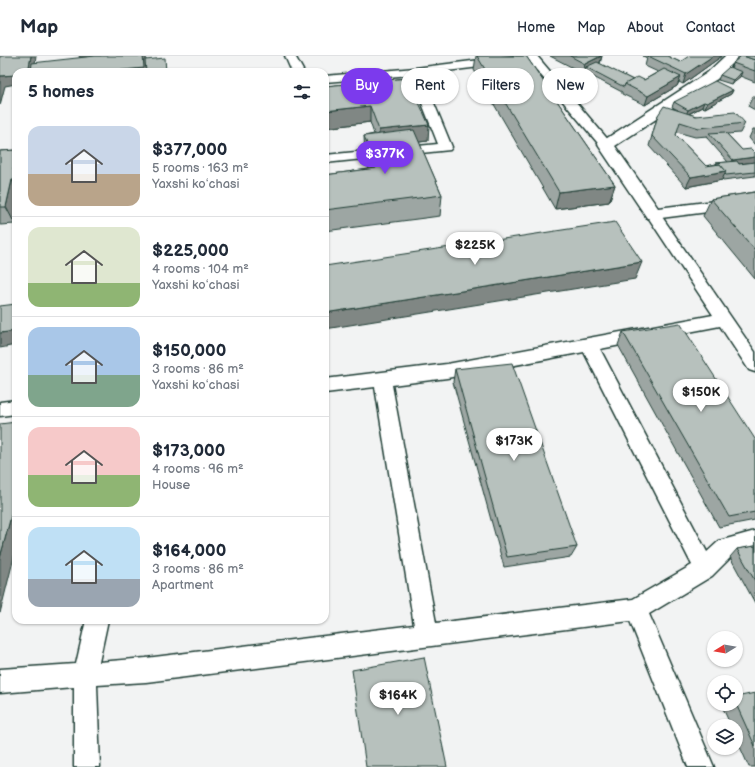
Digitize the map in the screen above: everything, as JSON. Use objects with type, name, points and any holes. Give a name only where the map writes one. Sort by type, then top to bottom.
[{"type":"street","points":[[733,56],[712,76],[606,145],[653,214],[755,201]]},
{"type":"lane","points":[[290,56],[296,68]]},
{"type":"lane","points":[[440,68],[532,57],[606,145]]},
{"type":"lane","points":[[329,79],[401,72]]},
{"type":"lane","points":[[329,159],[446,147],[428,104]]},
{"type":"lane","points":[[653,214],[755,364]]},
{"type":"lane","points":[[329,386],[447,371],[725,319]]},
{"type":"lane","points":[[590,344],[705,569]]},
{"type":"lane","points":[[382,379],[426,634]]},
{"type":"lane","points":[[0,409],[12,408]]},
{"type":"lane","points":[[0,681],[146,670],[636,608],[705,569],[726,548],[755,541]]},
{"type":"lane","points":[[636,608],[701,767]]},
{"type":"lane","points":[[87,767],[85,674],[96,624]]},
{"type":"building","points":[[0,56],[31,56],[29,68],[12,68],[12,75],[0,76]]},
{"type":"building","points":[[95,56],[143,56],[144,68],[31,68],[32,63]]},
{"type":"building","points":[[477,56],[526,56],[542,79],[542,104],[559,104],[615,185],[559,192],[506,104],[534,104],[534,68],[484,68]]},
{"type":"building","points":[[570,56],[601,56],[585,64]]},
{"type":"building","points":[[648,56],[667,56],[680,62],[689,56],[713,56],[686,74]]},
{"type":"building","points":[[741,56],[755,60],[755,71],[733,63]]},
{"type":"building","points":[[743,56],[755,56],[755,60]]},
{"type":"building","points":[[165,58],[166,68],[146,68],[145,60]]},
{"type":"building","points":[[597,62],[633,80],[625,84],[624,87],[598,73],[598,68],[586,67]]},
{"type":"building","points":[[729,67],[742,72],[733,80],[720,75]]},
{"type":"building","points":[[664,69],[681,77],[648,96],[625,84],[638,77],[644,80]]},
{"type":"building","points":[[393,79],[401,79],[401,104],[420,104],[429,125],[379,130],[370,106],[329,111],[329,86],[341,84],[341,104],[393,104]]},
{"type":"building","points":[[715,81],[733,90],[707,103],[704,102],[688,110],[674,102]]},
{"type":"building","points":[[664,106],[696,116],[735,112],[745,123],[699,128],[680,122],[676,135],[706,166],[720,164],[726,171],[691,177],[652,136],[658,115]]},
{"type":"building","points":[[414,130],[442,195],[329,209],[329,174],[376,168],[364,136]]},
{"type":"building","points":[[725,132],[742,150],[751,149],[755,153],[755,157],[733,160],[709,133]]},
{"type":"building","points":[[12,150],[12,180],[6,207],[0,207],[0,151]]},
{"type":"building","points":[[737,161],[739,164],[755,162],[755,172],[726,175],[726,171],[720,164],[716,163]]},
{"type":"building","points":[[755,192],[755,250],[711,199]]},
{"type":"building","points":[[615,222],[642,262],[329,312],[329,265]]},
{"type":"building","points":[[12,304],[12,332],[0,333],[0,306]]},
{"type":"building","points":[[680,323],[755,439],[755,512],[729,517],[623,332]]},
{"type":"building","points":[[512,363],[577,547],[507,557],[455,369]]},
{"type":"building","points":[[12,422],[12,512],[0,558],[0,424]]},
{"type":"building","points":[[755,546],[755,581],[737,549]]},
{"type":"building","points":[[424,657],[447,767],[366,767],[352,670]]},
{"type":"building","points":[[755,693],[755,746],[739,711],[743,711],[743,696]]}]
